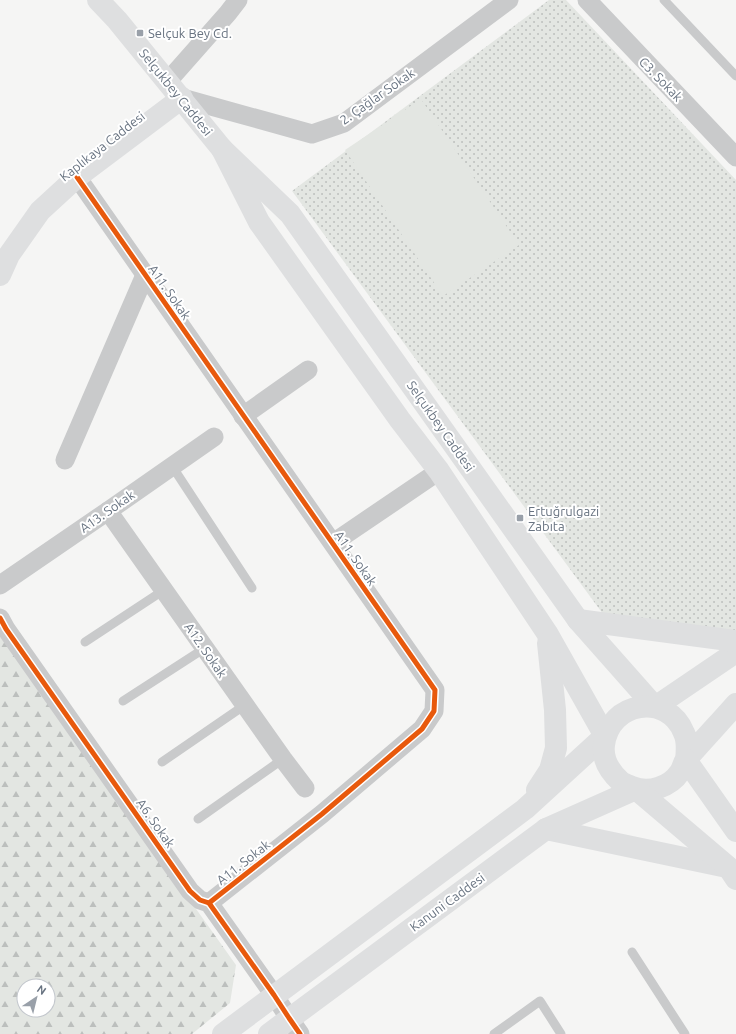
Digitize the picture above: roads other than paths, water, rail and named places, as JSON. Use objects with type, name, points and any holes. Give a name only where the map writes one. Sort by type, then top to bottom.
[{"type":"main road","name":"Selçukbey Caddesi","points":[[100,1],[168,81],[222,149],[290,214],[578,620],[655,707]]},
{"type":"main road","name":"Kaplıkaya Caddesi","points":[[0,275],[5,251],[40,211],[76,177],[182,98]]},
{"type":"main road","name":"Selçukbey Caddesi","points":[[222,149],[259,222],[400,420],[439,472],[548,633],[605,736]]},
{"type":"main road","points":[[578,620],[736,641]]},
{"type":"main road","points":[[525,809],[550,770],[556,748],[555,710],[548,633]]},
{"type":"main road","points":[[655,707],[736,652]]},
{"type":"main road","points":[[686,760],[736,704]]},
{"type":"main road","points":[[223,1034],[525,809],[605,736],[619,715],[630,709],[642,706],[655,707],[668,712],[678,721],[685,733],[688,746],[686,760],[681,771],[672,781],[661,787],[649,790],[636,789],[624,784],[613,775],[606,763],[604,750],[605,736]]},
{"type":"main road","points":[[686,760],[736,831]]},
{"type":"main road","points":[[636,789],[732,873]]},
{"type":"main road","name":"Kanuni Caddesi","points":[[269,1034],[295,1026],[546,829],[636,789]]},
{"type":"main road","points":[[546,829],[732,873]]},
{"type":"street","points":[[168,81],[238,0]]},
{"type":"street","name":"2. Çağlar Sokak","points":[[182,98],[312,134],[344,123],[509,0]]},
{"type":"street","name":"C3. Sokak","points":[[587,0],[736,157]]},
{"type":"street","name":"A11. Sokak","points":[[76,177],[435,690],[434,711],[422,729],[322,814],[209,904]]},
{"type":"street","points":[[65,460],[145,275]]},
{"type":"street","points":[[244,416],[308,370]]},
{"type":"street","name":"A13. Sokak","points":[[0,585],[214,437]]},
{"type":"street","points":[[332,543],[439,472]]},
{"type":"street","name":"A12. Sokak","points":[[108,511],[305,788]]},
{"type":"street","name":"A6. Sokak","points":[[0,618],[6,629],[190,891],[200,900],[209,904],[295,1026]]},
{"type":"lane","points":[[664,0],[736,76]]},
{"type":"lane","points":[[172,466],[252,588]]},
{"type":"lane","points":[[85,642],[164,590]]},
{"type":"lane","points":[[124,701],[205,648]]},
{"type":"lane","points":[[162,762],[245,705]]},
{"type":"lane","points":[[198,819],[283,759]]},
{"type":"lane","points":[[632,952],[686,1034]]},
{"type":"lane","points":[[494,1034],[540,1000],[561,1034]]},
{"type":"place","name":"Selçuk Bey Cd.","points":[[140,33]]},
{"type":"place","name":"Ertuğrulgazi Zabıta","points":[[520,518]]}]
